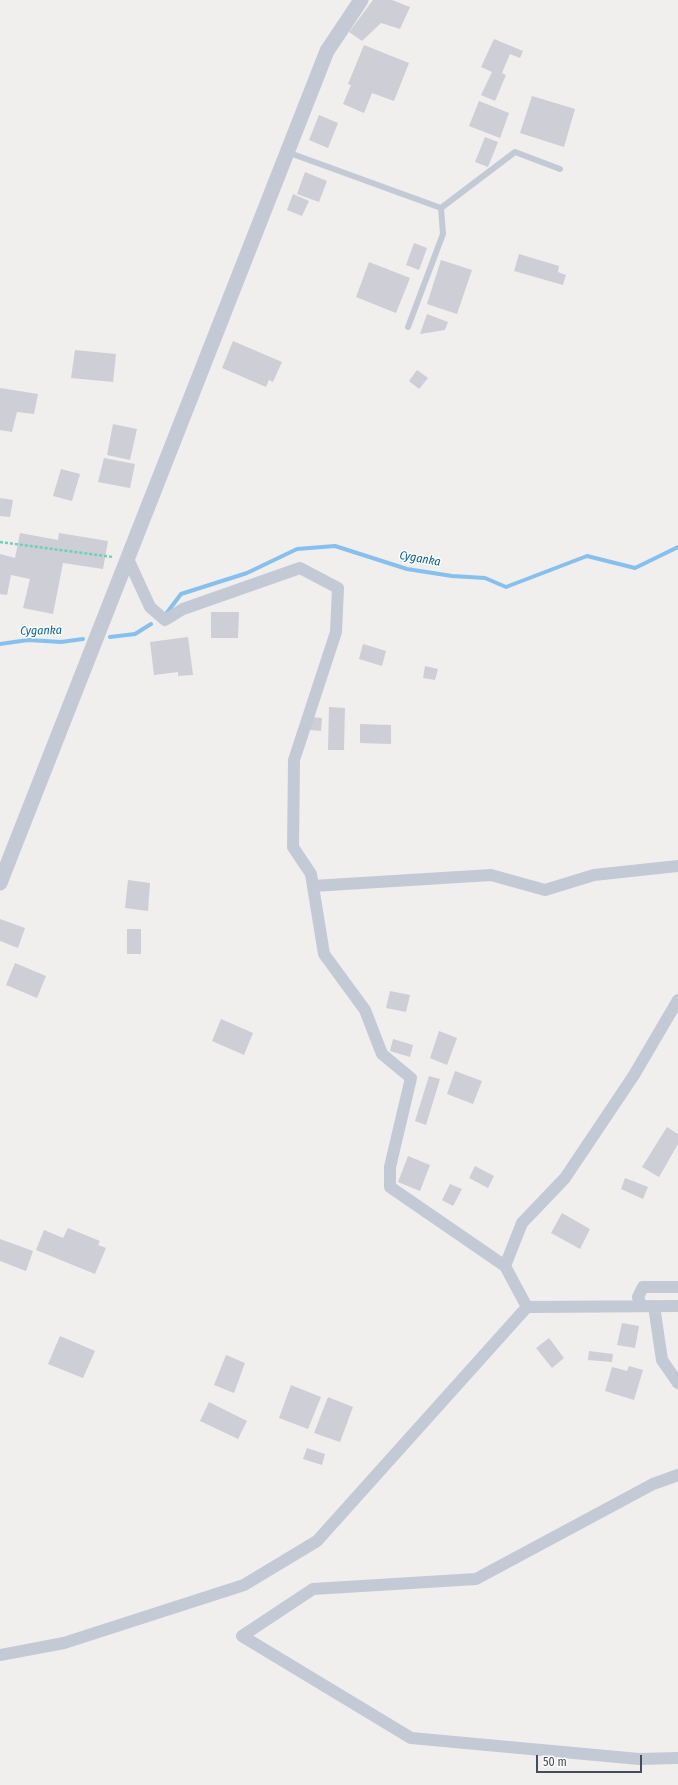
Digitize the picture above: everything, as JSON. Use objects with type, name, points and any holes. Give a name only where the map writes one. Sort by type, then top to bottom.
[{"type":"street","points":[[0,883],[327,51],[361,0]]},
{"type":"street","points":[[128,559],[150,607],[165,620],[183,609],[300,568],[338,588],[336,632],[294,760],[293,847],[311,874],[324,954],[365,1010],[382,1054],[411,1078],[390,1167],[390,1187],[505,1266],[527,1307]]},
{"type":"street","points":[[313,886],[491,875],[545,890],[594,875],[678,866]]},
{"type":"street","points":[[505,1266],[522,1223],[565,1178],[634,1075],[678,1000]]},
{"type":"street","points":[[641,1306],[638,1297],[643,1287],[678,1287]]},
{"type":"street","points":[[654,1306],[662,1360],[678,1383]]},
{"type":"street","points":[[0,1654],[64,1643],[244,1585],[317,1541],[527,1307],[678,1306]]},
{"type":"street","points":[[678,1475],[653,1484],[476,1579],[313,1589],[242,1636],[411,1738],[639,1759],[678,1758]]},
{"type":"lane","points":[[287,152],[441,208]]},
{"type":"lane","points":[[441,208],[515,152],[560,169]]},
{"type":"lane","points":[[408,327],[443,234],[441,208]]},
{"type":"path","points":[[0,542],[128,559]]},
{"type":"building","points":[[373,0],[392,0],[410,7],[400,29],[381,23],[362,41],[349,32]]},
{"type":"building","points":[[494,39],[523,51],[520,58],[510,54],[502,73],[506,75],[495,101],[481,95],[492,72],[481,67]]},
{"type":"building","points":[[364,45],[409,63],[394,101],[372,93],[364,113],[343,104],[351,85],[348,84]]},
{"type":"building","points":[[532,96],[575,109],[564,147],[520,133]]},
{"type":"building","points":[[479,101],[509,113],[500,138],[469,126]]},
{"type":"building","points":[[319,115],[338,123],[328,148],[309,140]]},
{"type":"building","points":[[485,137],[498,142],[488,167],[475,162]]},
{"type":"building","points":[[305,172],[327,181],[319,202],[297,194]]},
{"type":"building","points":[[293,194],[309,201],[302,216],[287,210]]},
{"type":"building","points":[[414,243],[427,248],[419,270],[406,265]]},
{"type":"building","points":[[519,254],[559,266],[558,272],[566,275],[563,285],[514,271]]},
{"type":"building","points":[[441,260],[472,270],[457,314],[427,304]]},
{"type":"building","points":[[369,262],[410,278],[396,313],[356,297]]},
{"type":"building","points":[[427,314],[448,322],[445,330],[420,334]]},
{"type":"building","points":[[233,341],[282,362],[273,382],[269,380],[266,387],[222,368]]},
{"type":"building","points":[[75,350],[116,354],[113,382],[71,378]]},
{"type":"building","points":[[417,370],[428,378],[419,389],[409,381]]},
{"type":"building","points":[[0,388],[38,394],[34,414],[17,412],[12,432],[0,430]]},
{"type":"building","points":[[113,424],[137,429],[130,460],[107,455]]},
{"type":"building","points":[[104,458],[135,464],[130,488],[98,482]]},
{"type":"building","points":[[61,469],[80,474],[72,501],[53,496]]},
{"type":"building","points":[[0,498],[13,500],[10,517],[0,516]]},
{"type":"building","points":[[20,533],[58,540],[59,533],[108,541],[103,569],[63,563],[53,614],[23,608],[30,579],[11,575],[7,595],[0,594],[0,554],[15,558]]},
{"type":"building","points":[[211,612],[239,612],[238,638],[211,638]]},
{"type":"building","points":[[188,637],[193,675],[178,676],[178,672],[154,675],[150,642]]},
{"type":"building","points":[[363,644],[386,651],[382,666],[359,659]]},
{"type":"building","points":[[425,666],[438,669],[435,680],[423,678]]},
{"type":"building","points":[[329,707],[345,708],[344,750],[328,750]]},
{"type":"building","points":[[311,717],[322,718],[321,731],[310,730]]},
{"type":"building","points":[[360,724],[391,725],[391,744],[360,743]]},
{"type":"building","points":[[128,880],[150,883],[148,911],[125,908]]},
{"type":"building","points":[[0,919],[25,928],[18,948],[0,941]]},
{"type":"building","points":[[127,929],[141,929],[141,954],[127,954]]},
{"type":"building","points":[[15,963],[46,976],[37,998],[6,985]]},
{"type":"building","points":[[390,991],[410,995],[406,1012],[386,1008]]},
{"type":"building","points":[[221,1019],[253,1033],[244,1055],[212,1041]]},
{"type":"building","points":[[439,1031],[457,1038],[447,1065],[430,1058]]},
{"type":"building","points":[[393,1039],[413,1045],[410,1057],[390,1051]]},
{"type":"building","points":[[455,1071],[482,1081],[473,1104],[447,1094]]},
{"type":"building","points":[[429,1076],[440,1079],[426,1125],[415,1121]]},
{"type":"building","points":[[667,1127],[678,1134],[678,1144],[659,1177],[642,1167]]},
{"type":"building","points":[[408,1156],[430,1165],[420,1191],[398,1182]]},
{"type":"building","points":[[475,1166],[494,1176],[488,1188],[469,1178]]},
{"type":"building","points":[[625,1178],[648,1187],[643,1199],[621,1189]]},
{"type":"building","points":[[450,1184],[462,1189],[453,1206],[442,1200]]},
{"type":"building","points":[[562,1213],[590,1229],[580,1249],[551,1233]]},
{"type":"building","points":[[68,1228],[100,1241],[98,1245],[106,1248],[95,1274],[36,1250],[44,1230],[63,1238]]},
{"type":"building","points":[[0,1239],[33,1251],[26,1271],[0,1261]]},
{"type":"building","points":[[622,1323],[639,1326],[635,1348],[617,1345]]},
{"type":"building","points":[[60,1336],[95,1351],[83,1378],[48,1364]]},
{"type":"building","points":[[549,1338],[564,1358],[552,1368],[536,1348]]},
{"type":"building","points":[[589,1351],[613,1354],[612,1362],[588,1360]]},
{"type":"building","points":[[226,1355],[245,1363],[234,1393],[214,1385]]},
{"type":"building","points":[[629,1366],[643,1370],[634,1400],[605,1391],[612,1367],[627,1371]]},
{"type":"building","points":[[291,1385],[321,1397],[308,1429],[279,1418]]},
{"type":"building","points":[[328,1397],[353,1407],[340,1442],[314,1433]]},
{"type":"building","points":[[209,1402],[247,1421],[238,1439],[200,1421]]},
{"type":"building","points":[[307,1448],[325,1454],[322,1465],[303,1459]]},
{"type":"waterway","name":"Cyganka","points":[[166,614],[181,594],[247,573],[297,549],[335,546],[407,569],[452,576],[485,578],[506,587],[587,556],[635,568],[678,547]]},
{"type":"waterway","name":"Cyganka","points":[[110,637],[135,634],[151,624]]},
{"type":"waterway","name":"Cyganka","points":[[0,644],[28,640],[61,642],[83,639]]}]
